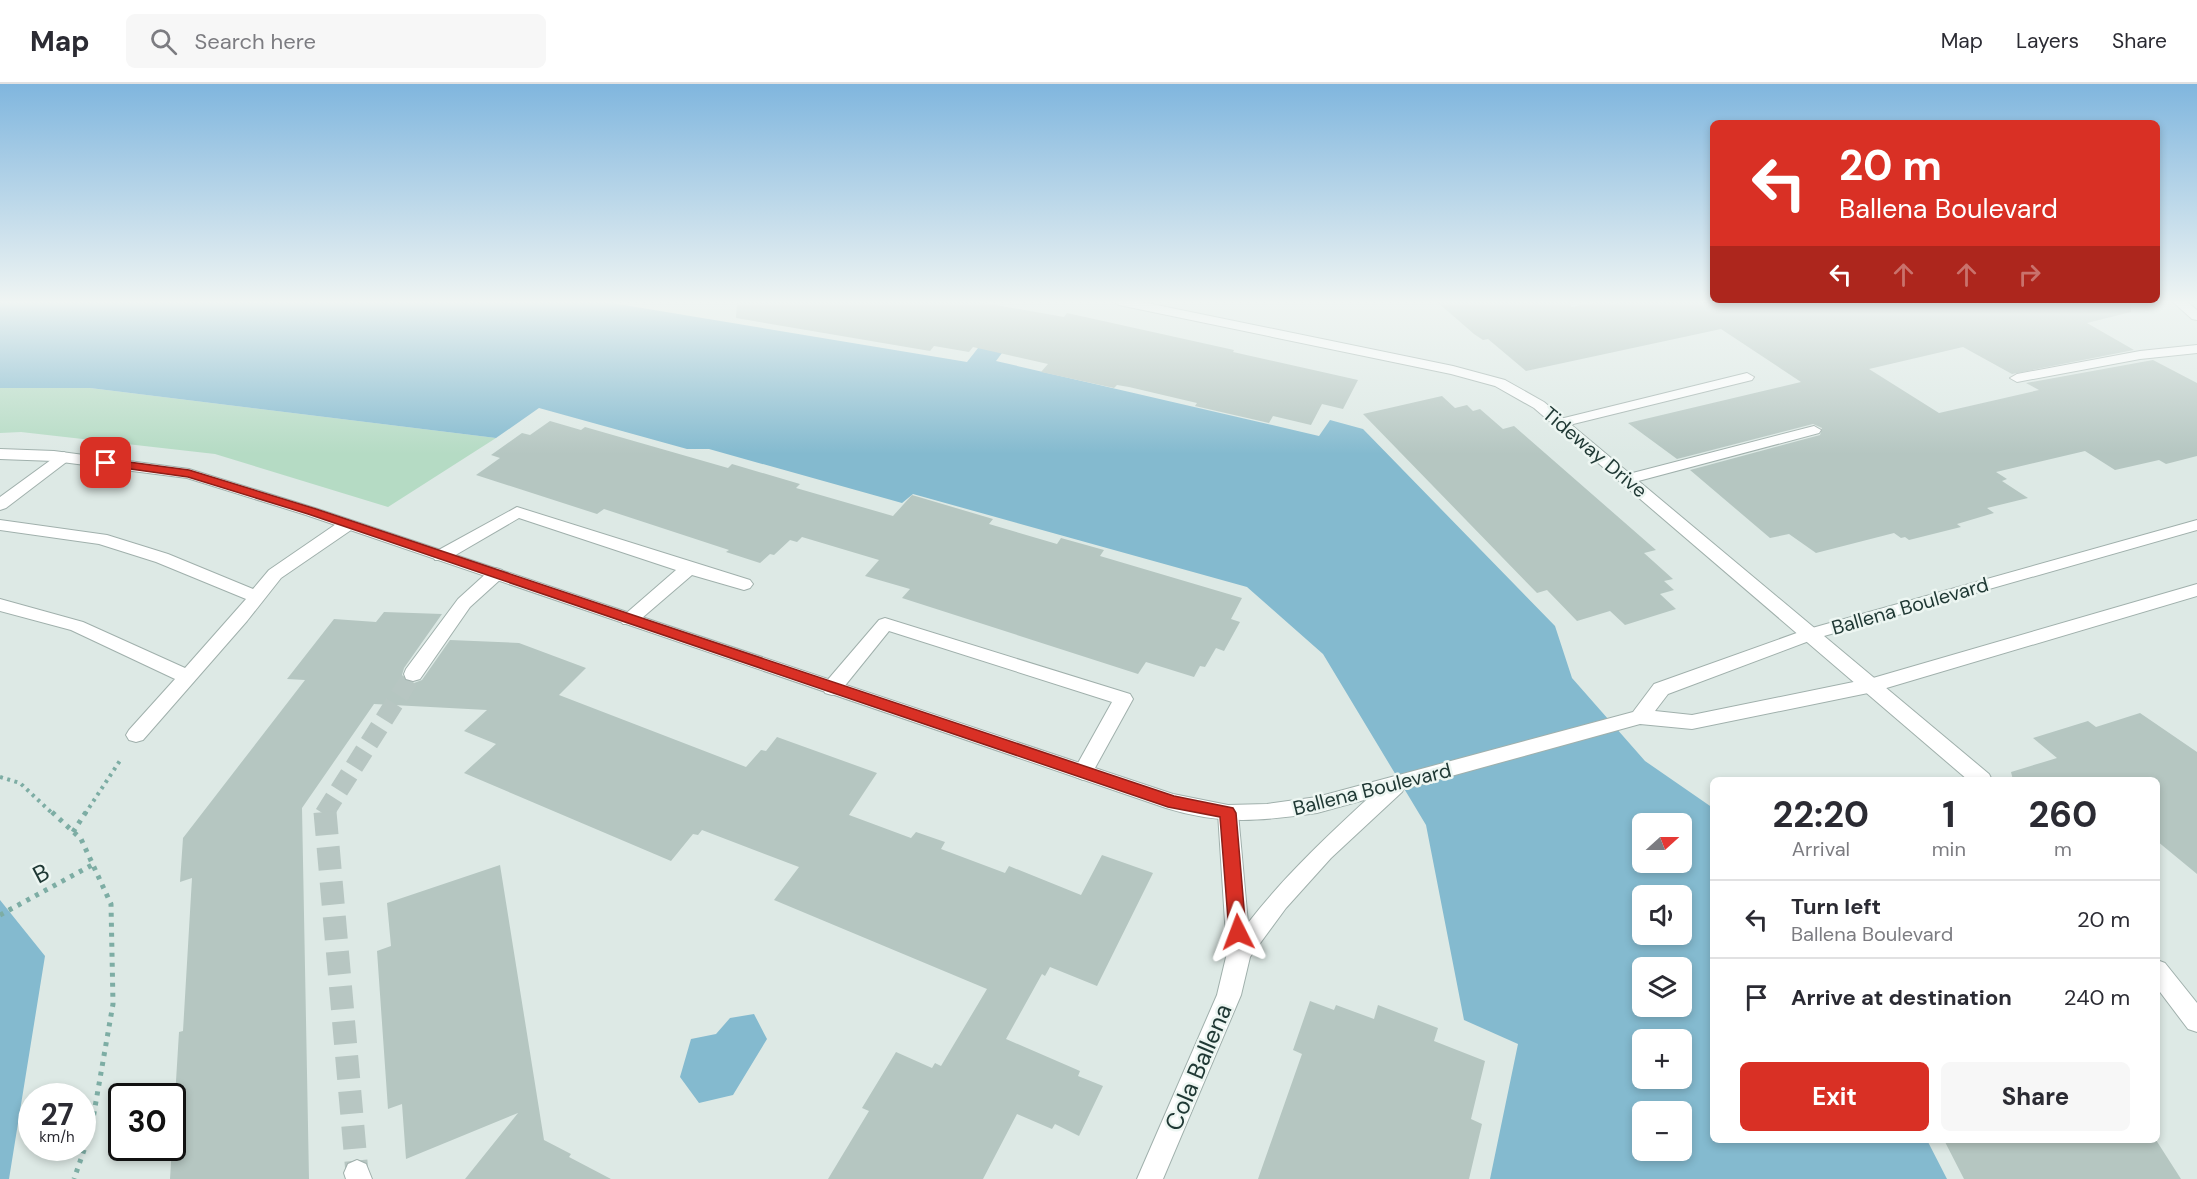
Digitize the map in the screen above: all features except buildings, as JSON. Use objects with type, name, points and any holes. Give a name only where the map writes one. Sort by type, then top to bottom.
[{"type":"street","name":"Tideway Drive","points":[[1366,352],[1453,370],[1500,383],[1539,405],[1873,685],[1979,777]]},
{"type":"street","points":[[2017,378],[2140,355],[2168,352]]},
{"type":"street","points":[[1561,423],[1747,377]]},
{"type":"street","points":[[1627,479],[1814,430]]},
{"type":"street","name":"Ballena Boulevard","points":[[0,454],[64,457],[189,474],[348,524],[1173,802],[1228,813],[1267,812],[1317,806],[1640,717],[1692,722],[1873,685],[2197,590]]},
{"type":"street","points":[[0,505],[64,457]]},
{"type":"street","points":[[441,556],[517,512],[744,584]]},
{"type":"street","points":[[136,735],[275,574],[348,524]]},
{"type":"street","points":[[0,525],[101,539],[162,558],[256,597]]},
{"type":"street","name":"Ballena Boulevard","points":[[1640,717],[1661,689],[1811,634],[2197,525]]},
{"type":"street","points":[[629,620],[689,568]]},
{"type":"street","points":[[413,674],[464,603],[496,574]]},
{"type":"street","points":[[0,605],[77,626],[188,677]]},
{"type":"street","points":[[832,688],[885,624],[1123,699],[1083,772]]},
{"type":"street","name":"Cola Ballena","points":[[1239,953],[1278,901],[1323,852],[1395,786]]},
{"type":"street","name":"Cola Ballena","points":[[1150,1179],[1229,995],[1239,953],[1228,813]]},
{"type":"street","points":[[2160,974],[2197,1021]]},
{"type":"path","points":[[73,832],[136,735]]},
{"type":"path","points":[[0,777],[20,783],[81,839],[111,904],[113,1004],[91,1130],[74,1179]]},
{"type":"path","name":"B","points":[[0,915],[92,865]]},
{"type":"green space","points":[[0,388],[90,388],[496,438],[388,507],[215,454],[21,432],[0,433]]},
{"type":"water","points":[[0,352],[907,352],[967,362],[975,352],[1003,352],[996,361],[1319,436],[1330,420],[1363,429],[1555,626],[1572,678],[1645,761],[1710,806],[1710,1143],[1929,1143],[1947,1179],[1490,1179],[1518,1044],[1464,1020],[1426,825],[1323,654],[1247,587],[913,494],[902,503],[709,449],[687,449],[539,408],[496,438],[90,388],[0,388]]},
{"type":"water","points":[[0,900],[45,956],[24,1083],[18,1083],[18,1123],[9,1179],[0,1179]]},
{"type":"water","points":[[754,1014],[767,1039],[733,1095],[699,1103],[680,1077],[691,1039],[716,1034],[730,1018]]},
{"type":"tunnel","points":[[325,812],[413,674]]},
{"type":"tunnel","points":[[325,812],[357,1173]]},
{"type":"route","points":[[106,463],[189,474],[312,512],[817,684],[1173,802],[1228,813],[1238,932]]}]
